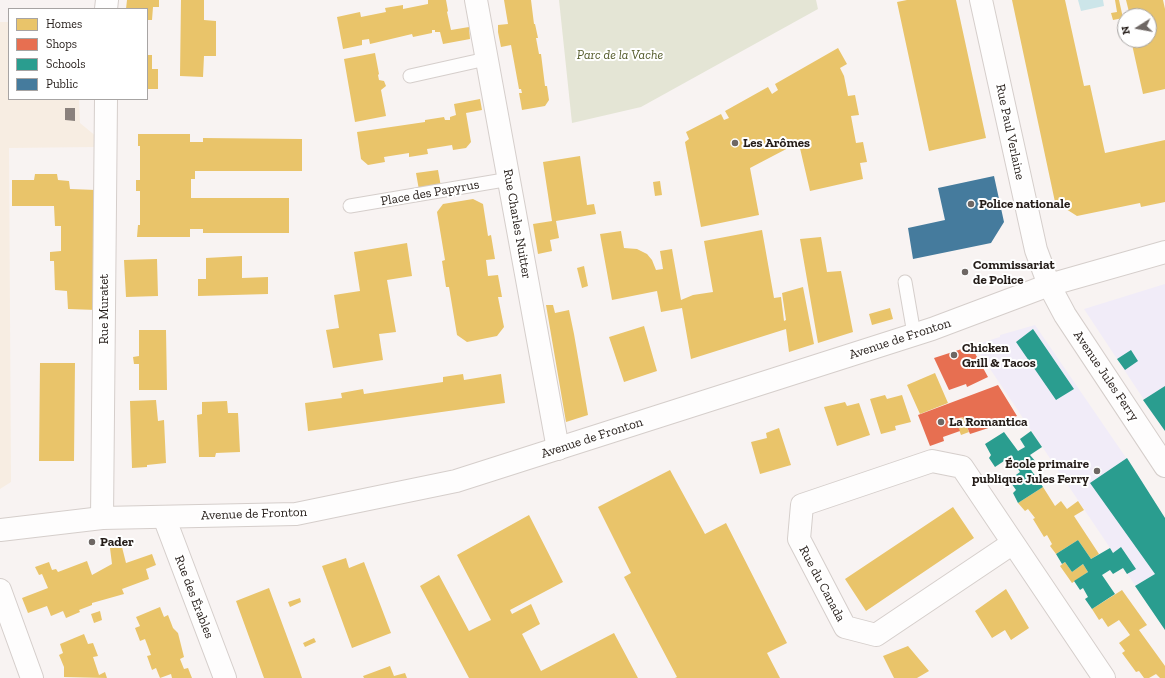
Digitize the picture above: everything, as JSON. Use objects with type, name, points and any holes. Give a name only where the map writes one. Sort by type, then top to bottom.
[{"type":"street","name":"Rue Charles Nuitter","points":[[476,0],[510,179],[558,449]]},
{"type":"street","name":"Rue Paul Verlaine","points":[[981,0],[1036,250],[1049,285]]},
{"type":"street","name":"Rue Muratet","points":[[102,518],[106,100]]},
{"type":"street","name":"Avenue de Fronton","points":[[0,530],[102,518],[296,514],[456,481],[967,317],[1049,285],[1165,252]]},
{"type":"street","name":"Avenue Jules Ferry","points":[[1049,285],[1065,315],[1165,466]]},
{"type":"street","name":"Rue du Canada","points":[[1013,543],[876,635],[845,627],[799,539],[802,505],[932,461],[962,467],[1104,678]]},
{"type":"street","name":"Rue des Érables","points":[[164,516],[224,678]]},
{"type":"street","points":[[0,590],[32,678]]},
{"type":"lane","points":[[410,76],[486,59]]},
{"type":"lane","name":"Place des Papyrus","points":[[350,206],[510,179]]},
{"type":"lane","points":[[905,282],[914,334]]},
{"type":"shaded area","points":[[0,22],[8,22],[8,100],[79,100],[80,123],[97,137],[96,147],[9,148],[11,482],[0,489]]},
{"type":"shaded area","points":[[1165,284],[1165,430],[1164,430],[1084,309]]},
{"type":"shaded area","name":"École primaire publique Jules Ferry","points":[[1035,325],[1144,484],[1165,630],[974,345],[1000,337],[1000,335]]},
{"type":"green space","name":"Parc de la Vache","points":[[559,0],[816,0],[818,9],[641,107],[572,123]]},
{"type":"water","points":[[1078,0],[1103,0],[1104,6],[1081,11]]},
{"type":"building: Homes","points":[[127,0],[159,0],[159,7],[153,7],[152,20],[148,20],[148,8],[126,8]]},
{"type":"building: Homes","points":[[181,0],[204,0],[204,20],[216,21],[216,56],[204,56],[203,77],[180,76]]},
{"type":"building: Homes","points":[[428,0],[446,0],[451,30],[469,27],[470,39],[443,44],[440,32],[435,32],[435,30],[432,30],[432,33],[413,37],[412,34],[370,44],[369,39],[362,40],[362,45],[343,49],[337,17],[360,12],[361,17],[386,12],[385,8],[403,5],[403,9],[428,4]]},
{"type":"building: Homes","points":[[504,0],[531,0],[534,24],[538,38],[536,38],[539,54],[541,54],[545,86],[547,86],[549,100],[545,106],[522,110],[519,93],[522,93],[521,89],[519,89],[511,45],[501,47],[498,32],[498,25],[508,24]]},
{"type":"building: Homes","points":[[907,0],[956,0],[986,138],[929,151],[897,2]]},
{"type":"building: Homes","points":[[1012,0],[1065,0],[1084,86],[1090,85],[1105,153],[1165,140],[1165,202],[1141,207],[1140,203],[1077,216],[1055,202]]},
{"type":"building: Homes","points":[[1115,0],[1119,0],[1121,8],[1117,8],[1117,12]]},
{"type":"building: Homes","points":[[1126,0],[1163,0],[1165,9],[1165,89],[1143,94],[1133,48],[1157,48],[1157,8],[1128,8]]},
{"type":"building: Homes","points":[[1117,12],[1117,19],[1113,20],[1111,13]]},
{"type":"building: Homes","name":"Les Arômes","points":[[838,48],[847,64],[840,68],[844,76],[848,96],[855,95],[859,115],[851,116],[856,143],[863,142],[867,162],[860,163],[863,179],[810,191],[799,144],[792,146],[750,168],[759,215],[701,227],[685,142],[689,139],[686,132],[721,114],[724,120],[729,118],[725,111],[768,87],[772,94],[778,90],[775,84]]},
{"type":"building: Homes","points":[[375,53],[379,80],[384,81],[386,86],[381,90],[386,116],[355,122],[344,59]]},
{"type":"building: Homes","points":[[148,55],[152,55],[152,69],[158,69],[158,89],[148,89]]},
{"type":"building: Homes","points":[[480,99],[482,110],[466,113],[471,142],[466,148],[453,150],[452,145],[427,149],[428,154],[409,157],[409,153],[384,157],[385,162],[368,165],[361,159],[357,132],[425,122],[425,120],[444,117],[445,120],[450,120],[450,117],[456,115],[454,104]]},
{"type":"building: Homes","points":[[138,134],[190,134],[190,142],[203,142],[203,138],[302,139],[302,171],[195,171],[195,179],[191,179],[191,198],[289,198],[289,233],[203,233],[203,229],[190,229],[190,237],[137,237],[138,225],[140,225],[140,191],[136,191],[136,180],[140,180],[140,146],[138,146]]},
{"type":"building: Homes","points":[[580,156],[587,205],[594,204],[596,214],[556,221],[559,238],[550,240],[552,251],[538,254],[533,224],[552,221],[543,162]]},
{"type":"building: Homes","points":[[438,170],[441,187],[419,190],[416,173]]},
{"type":"building: Homes","points":[[35,174],[57,174],[58,180],[69,181],[70,189],[96,190],[97,310],[68,309],[67,291],[55,290],[54,261],[50,261],[50,252],[61,251],[61,226],[55,226],[54,206],[12,206],[12,180],[34,180]]},
{"type":"building: Homes","points":[[660,181],[662,195],[655,196],[653,182]]},
{"type":"building: Homes","points":[[473,199],[483,204],[488,236],[491,235],[495,259],[486,260],[488,276],[498,275],[502,297],[498,297],[504,327],[497,336],[467,342],[457,335],[449,287],[446,287],[442,261],[445,260],[437,212],[443,204]]},
{"type":"building: Homes","points":[[762,230],[774,298],[781,297],[784,321],[786,320],[782,293],[803,287],[814,344],[789,352],[786,329],[691,359],[682,308],[661,312],[657,291],[612,300],[600,234],[621,231],[624,248],[637,249],[647,254],[652,260],[656,270],[663,269],[660,251],[672,249],[681,300],[693,295],[713,292],[704,241]]},
{"type":"building: Homes","points":[[821,237],[827,272],[841,271],[853,332],[818,343],[800,239]]},
{"type":"building: Homes","points":[[407,243],[412,276],[387,280],[396,332],[379,334],[383,360],[333,368],[326,330],[339,328],[334,295],[360,291],[354,252]]},
{"type":"building: Homes","points":[[242,256],[242,278],[268,277],[268,294],[198,296],[198,279],[206,279],[206,258]]},
{"type":"building: Homes","points":[[157,259],[158,296],[126,297],[124,260]]},
{"type":"building: Homes","points":[[584,266],[588,286],[582,288],[577,268]]},
{"type":"building: Homes","points":[[546,305],[553,305],[555,313],[569,310],[588,415],[566,422]]},
{"type":"building: Homes","points":[[890,308],[893,319],[872,325],[869,314]]},
{"type":"building: Homes","points":[[644,326],[657,371],[624,382],[609,337]]},
{"type":"building: Homes","points":[[139,330],[166,330],[167,390],[139,390],[139,364],[134,364],[133,357],[139,356]]},
{"type":"building: Homes","points":[[40,363],[75,363],[74,461],[39,461]]},
{"type":"building: Homes","points":[[935,373],[948,403],[920,414],[907,385]]},
{"type":"building: Homes","points":[[463,374],[464,380],[501,374],[505,403],[308,431],[305,403],[342,398],[341,393],[363,389],[364,394],[443,382],[443,377]]},
{"type":"building: Homes","points":[[885,395],[887,399],[902,395],[911,422],[895,426],[896,430],[881,434],[870,399]]},
{"type":"building: Homes","points":[[156,400],[158,421],[164,420],[166,463],[132,468],[130,401]]},
{"type":"building: Homes","points":[[227,401],[228,413],[238,413],[240,452],[216,453],[215,457],[199,457],[197,415],[202,414],[202,402]]},
{"type":"building: Homes","points":[[845,402],[847,406],[859,403],[870,435],[837,446],[824,407]]},
{"type":"building: Homes","points":[[963,417],[969,432],[961,435],[955,419]]},
{"type":"building: Homes","points":[[779,428],[791,465],[760,474],[751,442],[767,438],[766,433]]},
{"type":"building: Homes","points":[[670,470],[705,534],[726,523],[787,643],[767,653],[780,678],[675,678],[677,677],[624,577],[631,573],[598,507]]},
{"type":"building: Homes","points":[[1043,487],[1055,506],[1061,501],[1067,509],[1078,501],[1084,510],[1074,516],[1099,554],[1091,559],[1078,540],[1056,554],[1050,546],[1052,544],[1047,535],[1044,537],[1033,519],[1035,518],[1028,509],[1025,511],[1018,503]]},
{"type":"building: Homes","points":[[953,507],[974,538],[866,611],[845,579]]},
{"type":"building: Homes","points":[[529,515],[563,582],[510,610],[512,614],[531,604],[540,624],[522,634],[541,671],[614,633],[638,678],[469,678],[420,586],[439,575],[469,631],[491,620],[457,555]]},
{"type":"building: Homes","points":[[122,547],[126,563],[152,554],[156,565],[146,569],[149,579],[122,589],[124,594],[92,603],[92,605],[79,610],[80,612],[66,618],[63,611],[51,616],[47,606],[28,613],[22,598],[48,588],[42,574],[39,575],[35,567],[49,562],[52,570],[56,569],[58,572],[87,561],[92,575],[112,564],[110,548]]},
{"type":"building: Homes","points":[[346,558],[349,568],[364,562],[391,633],[352,648],[322,566]]},
{"type":"building: Homes","points":[[1065,562],[1072,572],[1083,564],[1088,572],[1072,583],[1060,566]]},
{"type":"building: Homes","points":[[269,588],[302,678],[264,678],[236,601]]},
{"type":"building: Homes","points":[[1006,589],[1029,628],[1011,640],[1005,630],[992,638],[975,611]]},
{"type":"building: Homes","points":[[1122,590],[1147,625],[1139,630],[1165,666],[1165,678],[1160,678],[1156,674],[1149,678],[1144,678],[1139,671],[1136,672],[1122,653],[1125,651],[1119,643],[1130,635],[1119,620],[1108,627],[1102,618],[1099,620],[1092,609]]},
{"type":"building: Homes","points":[[300,598],[301,602],[290,607],[288,602]]},
{"type":"building: Homes","points":[[160,607],[164,617],[168,615],[173,628],[178,633],[184,657],[180,659],[184,669],[188,668],[192,678],[172,678],[171,674],[160,678],[156,668],[152,670],[147,656],[151,655],[145,639],[140,641],[135,628],[140,626],[136,617]]},
{"type":"building: Homes","points":[[100,611],[102,620],[94,623],[91,614]]},
{"type":"building: Homes","points":[[84,634],[88,644],[93,643],[98,656],[93,657],[99,675],[105,672],[107,678],[64,677],[64,667],[59,655],[63,653],[60,644]]},
{"type":"building: Homes","points":[[314,638],[316,642],[305,647],[303,643]]},
{"type":"building: Homes","points":[[908,646],[929,671],[917,678],[894,678],[883,656]]},
{"type":"building: Homes","points":[[390,666],[394,676],[405,673],[407,678],[364,678],[363,676]]},
{"type":"building: Shops","points":[[971,346],[988,377],[967,387],[966,384],[949,390],[934,358]]},
{"type":"building: Shops","points":[[998,385],[1017,416],[1012,418],[1013,420],[970,434],[963,417],[955,419],[960,431],[943,437],[944,441],[930,446],[918,415]]},
{"type":"building: Schools","points":[[1033,329],[1074,389],[1056,400],[1016,342]]},
{"type":"building: Schools","points":[[1131,350],[1138,361],[1125,370],[1117,359]]},
{"type":"building: Schools","points":[[1165,386],[1165,431],[1143,400]]},
{"type":"building: Schools","points":[[1031,431],[1042,447],[1030,455],[1036,462],[1029,467],[1043,487],[1018,503],[1013,493],[1016,490],[1009,480],[1020,472],[1010,457],[995,467],[989,458],[991,455],[985,444],[1004,432],[1018,451],[1025,447],[1020,439]]},
{"type":"building: Schools","points":[[1127,458],[1165,518],[1165,630],[1135,586],[1155,574],[1090,483]]},
{"type":"building: Schools","points":[[1078,540],[1091,559],[1110,548],[1113,553],[1121,547],[1136,569],[1127,574],[1123,568],[1113,574],[1110,570],[1102,575],[1115,594],[1092,609],[1085,599],[1088,597],[1083,588],[1080,590],[1074,581],[1088,572],[1083,564],[1072,572],[1065,562],[1062,564],[1056,554]]},
{"type":"building: Public","name":"Police nationale","points":[[994,176],[1004,222],[991,243],[913,259],[908,228],[945,220],[938,188]]},
{"type":"building: Industry","points":[[65,108],[75,108],[75,121],[65,120]]},
{"type":"place","name":"Les Arômes","points":[[735,143]]},
{"type":"place","name":"Police nationale","points":[[971,204]]},
{"type":"place","name":"Commissariat de Police","points":[[965,272]]},
{"type":"place","name":"Chicken Grill & Tacos","points":[[954,355]]},
{"type":"place","name":"La Romantica","points":[[941,422]]},
{"type":"place","name":"École primaire publique Jules Ferry","points":[[1097,471]]},
{"type":"place","name":"Pader","points":[[92,542]]}]
